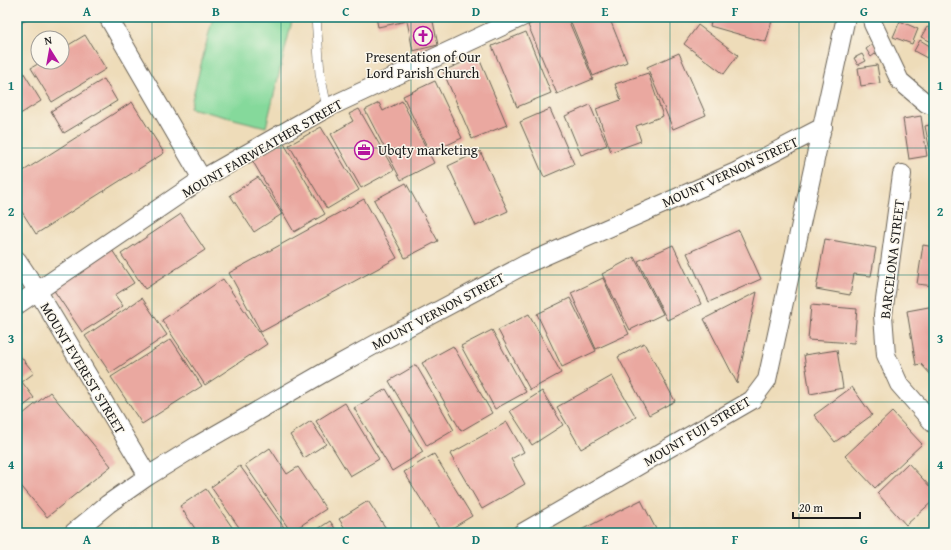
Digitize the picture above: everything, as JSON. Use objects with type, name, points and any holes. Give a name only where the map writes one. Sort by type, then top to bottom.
[{"type":"street","points":[[108,17],[202,179]]},
{"type":"street","name":"MOUNT FAIRWEATHER STREET","points":[[17,304],[202,179],[328,108],[522,17]]},
{"type":"street","name":"MOUNT FUJI STREET","points":[[522,533],[752,400],[767,380],[846,17]]},
{"type":"street","points":[[872,17],[873,24],[900,81],[926,103],[934,106]]},
{"type":"street","name":"MOUNT VERNON STREET","points":[[74,533],[108,504],[148,476],[198,445],[325,372],[526,264],[736,172],[823,127]]},
{"type":"street","name":"BARCELONA STREET","points":[[902,174],[883,315],[886,355],[899,384],[934,424]]},
{"type":"street","name":"MOUNT EVEREST STREET","points":[[17,260],[37,290],[148,476]]},
{"type":"lane","points":[[316,17],[320,74],[328,108]]},
{"type":"green space","points":[[213,17],[293,17],[266,127],[190,108]]},
{"type":"building","points":[[17,17],[31,17],[17,25]]},
{"type":"building","name":"Presentation of Our Lord Parish Church","points":[[376,17],[432,17],[438,45],[413,51],[407,21],[378,27]]},
{"type":"building","points":[[548,17],[567,17],[593,79],[557,94],[528,25]]},
{"type":"building","points":[[569,17],[609,17],[627,62],[593,76]]},
{"type":"building","points":[[712,17],[773,17],[766,42],[710,26]]},
{"type":"building","points":[[900,21],[918,29],[912,44],[893,37]]},
{"type":"building","points":[[698,25],[738,55],[724,74],[684,44]]},
{"type":"building","points":[[927,27],[934,30],[934,43],[921,37]]},
{"type":"building","points":[[526,32],[551,93],[517,107],[492,46]]},
{"type":"building","points":[[85,35],[106,69],[52,102],[32,70],[70,70],[70,44]]},
{"type":"building","points":[[920,40],[933,48],[927,58],[914,51]]},
{"type":"building","points":[[874,43],[879,51],[871,57],[866,49]]},
{"type":"building","points":[[679,53],[706,115],[673,129],[647,67]]},
{"type":"building","points":[[862,54],[866,61],[858,65],[854,58]]},
{"type":"building","points":[[478,56],[507,125],[472,139],[443,71]]},
{"type":"building","points":[[877,65],[880,83],[861,86],[858,68]]},
{"type":"building","points":[[22,70],[41,101],[17,116],[17,73]]},
{"type":"building","points":[[648,73],[663,116],[636,126],[641,141],[611,152],[596,109],[621,100],[615,84]]},
{"type":"building","points":[[104,79],[117,101],[64,133],[51,111]]},
{"type":"building","points":[[435,81],[462,138],[430,153],[403,96]]},
{"type":"building","points":[[402,101],[434,163],[401,180],[365,110],[379,103],[383,111]]},
{"type":"building","points":[[132,102],[164,153],[36,234],[17,204],[17,175]]},
{"type":"building","points":[[590,105],[607,145],[581,155],[565,116]]},
{"type":"building","points":[[359,109],[394,170],[361,188],[331,134],[353,121],[349,114]]},
{"type":"building","points":[[550,109],[574,164],[544,177],[520,122]]},
{"type":"building","points":[[921,116],[927,156],[909,159],[903,119]]},
{"type":"building","points":[[934,124],[934,156],[931,156],[925,126]]},
{"type":"building","points":[[321,127],[359,190],[327,209],[289,145]]},
{"type":"building","points":[[283,142],[325,214],[294,232],[252,160]]},
{"type":"building","points":[[480,151],[508,211],[476,226],[448,166]]},
{"type":"building","points":[[258,177],[282,214],[254,232],[230,195]]},
{"type":"building","points":[[406,183],[438,241],[405,258],[374,200]]},
{"type":"building","points":[[364,199],[397,258],[261,332],[229,273]]},
{"type":"building","points":[[181,214],[205,250],[145,289],[121,254]]},
{"type":"building","points":[[739,230],[761,279],[709,302],[687,253]]},
{"type":"building","points":[[825,239],[876,248],[871,276],[854,274],[850,295],[816,289]]},
{"type":"building","points":[[673,245],[701,304],[667,320],[638,261]]},
{"type":"building","points":[[923,245],[934,247],[934,286],[917,284]]},
{"type":"building","points":[[110,247],[134,283],[115,295],[123,306],[82,332],[51,286]]},
{"type":"building","points":[[634,257],[663,314],[630,330],[602,274]]},
{"type":"building","points":[[603,278],[629,334],[596,349],[571,293]]},
{"type":"building","points":[[223,279],[267,344],[205,385],[162,320]]},
{"type":"building","points":[[757,292],[737,383],[704,319]]},
{"type":"building","points":[[142,298],[167,335],[110,373],[85,336]]},
{"type":"building","points":[[570,298],[596,351],[562,367],[537,314]]},
{"type":"building","points":[[811,305],[857,309],[854,343],[808,340]]},
{"type":"building","points":[[934,306],[934,378],[921,364],[916,365],[907,311]]},
{"type":"building","points":[[529,314],[561,373],[530,390],[498,330]]},
{"type":"building","points":[[492,330],[526,392],[495,409],[461,346]]},
{"type":"building","points":[[171,339],[202,386],[142,424],[111,377]]},
{"type":"building","points":[[644,343],[675,401],[649,415],[618,357]]},
{"type":"building","points":[[453,346],[492,413],[461,431],[422,363]]},
{"type":"building","points":[[837,350],[843,388],[810,394],[804,355]]},
{"type":"building","points":[[17,352],[34,373],[22,382],[34,398],[17,411]]},
{"type":"building","points":[[416,365],[454,430],[427,446],[389,381]]},
{"type":"building","points":[[612,376],[636,417],[581,449],[557,407]]},
{"type":"building","points":[[852,387],[872,415],[835,442],[814,415]]},
{"type":"building","points":[[386,389],[423,452],[392,471],[354,408]]},
{"type":"building","points":[[542,391],[563,425],[532,445],[510,411]]},
{"type":"building","points":[[50,392],[111,466],[47,517],[17,481],[17,419]]},
{"type":"building","points":[[345,403],[379,459],[350,476],[316,421]]},
{"type":"building","points":[[892,412],[922,444],[875,488],[845,456]]},
{"type":"building","points":[[311,421],[326,444],[304,458],[290,435]]},
{"type":"building","points":[[507,422],[524,452],[511,459],[525,484],[482,509],[450,454]]},
{"type":"building","points":[[270,448],[287,474],[298,467],[326,509],[291,532],[245,465]]},
{"type":"building","points":[[434,454],[472,516],[444,533],[442,533],[404,472]]},
{"type":"building","points":[[908,463],[934,491],[934,500],[906,525],[877,493]]},
{"type":"building","points":[[240,466],[288,533],[243,533],[211,487]]},
{"type":"building","points":[[206,489],[236,533],[198,533],[180,506]]},
{"type":"building","points":[[641,500],[658,533],[575,533]]},
{"type":"building","points":[[368,501],[389,533],[348,533],[339,519]]},
{"type":"building","points":[[330,521],[338,533],[312,533]]},
{"type":"place","name":"Presentation of Our Lord Parish Church","points":[[423,36]]},
{"type":"place","name":"Ubqty marketing","points":[[364,150]]}]
